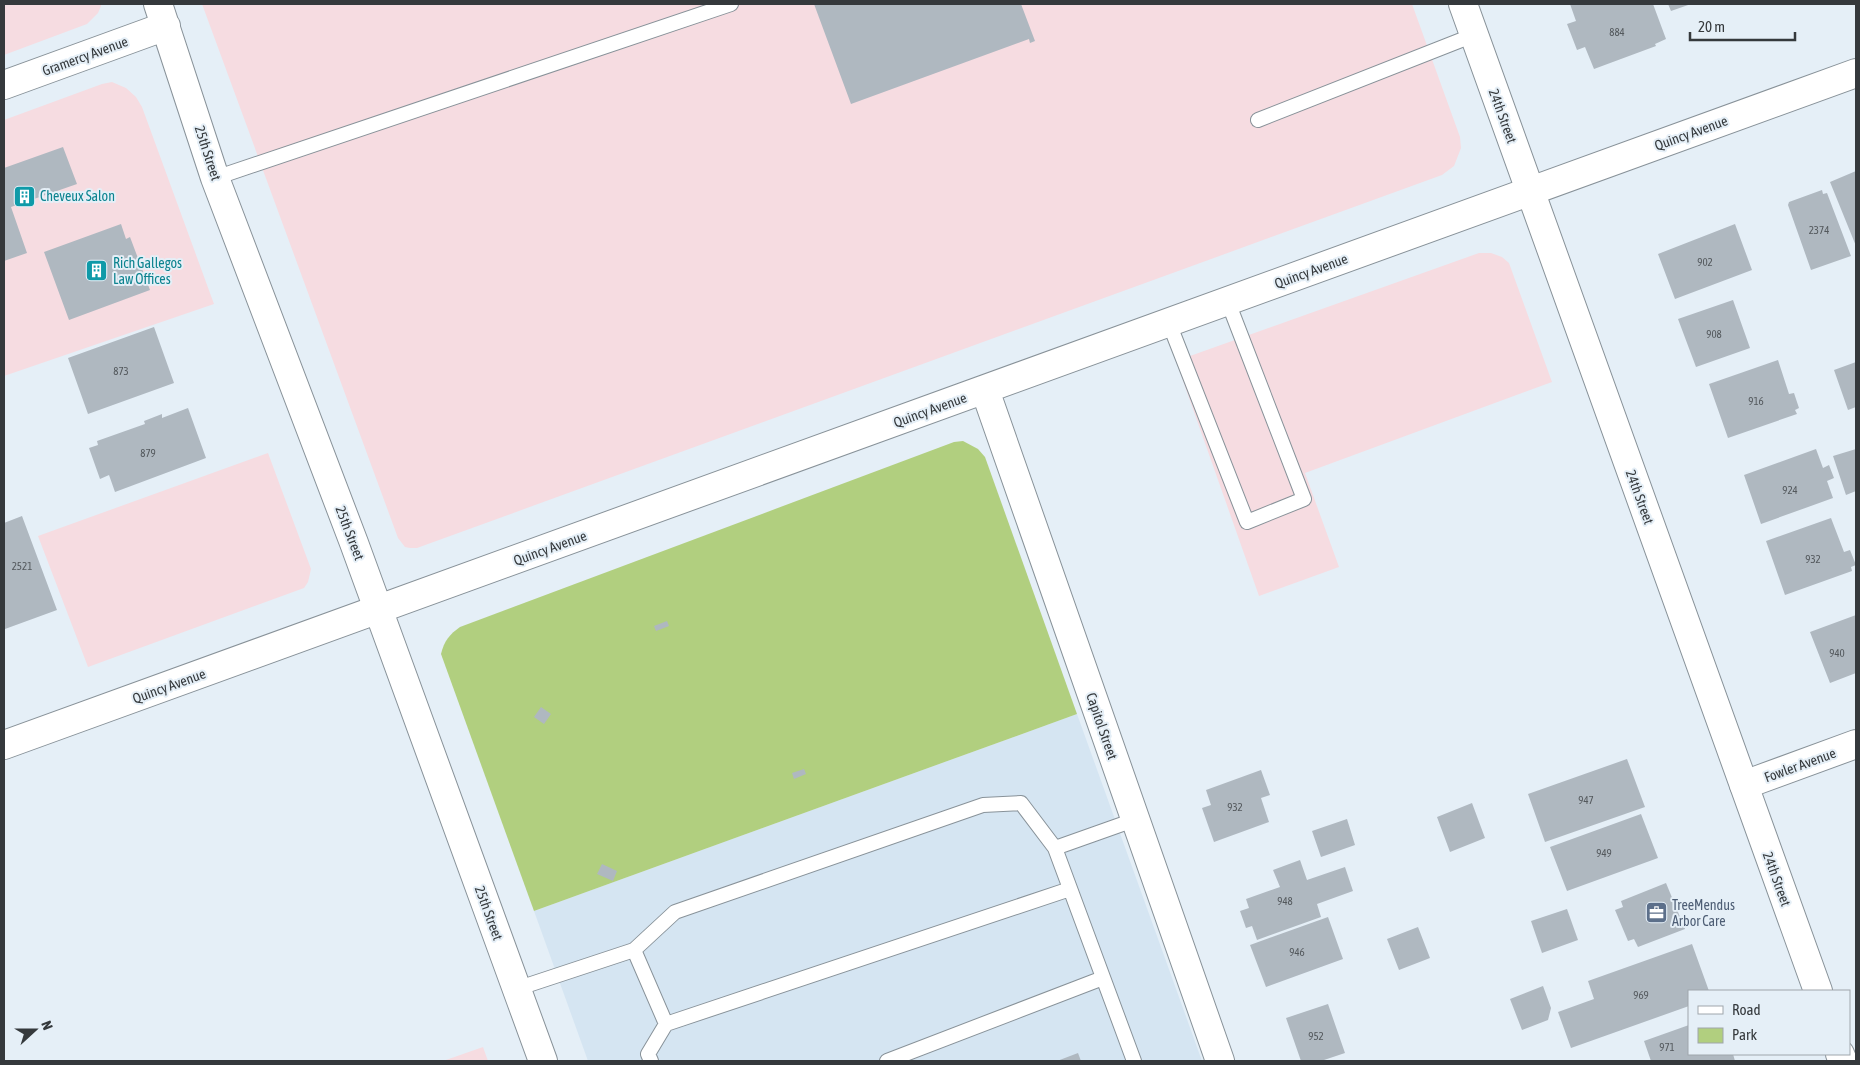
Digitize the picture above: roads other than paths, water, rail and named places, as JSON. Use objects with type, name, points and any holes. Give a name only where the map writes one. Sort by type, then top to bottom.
[{"type":"street","name":"24th Street","points":[[1463,4],[1818,990]]},
{"type":"street","name":"25th Street","points":[[162,15],[216,178],[378,610],[543,1061]]},
{"type":"street","name":"Gramercy Avenue","points":[[4,85],[162,15]]},
{"type":"street","name":"Quincy Avenue","points":[[4,745],[1856,73]]},
{"type":"street","name":"Capitol Street","points":[[985,390],[1134,820],[1220,1061]]},
{"type":"street","name":"Fowler Avenue","points":[[1744,785],[1856,744]]},
{"type":"lane","points":[[216,178],[731,4]]},
{"type":"lane","points":[[1258,120],[1474,35]]},
{"type":"lane","points":[[1169,323],[1247,522],[1304,499],[1228,302]]},
{"type":"lane","points":[[516,989],[634,950],[675,912],[982,805],[1021,803],[1055,848],[1134,1061]]},
{"type":"lane","points":[[1055,848],[1134,820]]},
{"type":"lane","points":[[651,1061],[648,1054],[666,1024],[1070,889]]},
{"type":"lane","points":[[634,950],[666,1024]]},
{"type":"lane","points":[[886,1061],[1103,978]]},
{"type":"place","name":"Cheveux Salon","points":[[24,196]]},
{"type":"place","name":"Rich Gallegos Law Offices","points":[[97,271]]},
{"type":"place","name":"TreeMendus Arbor Care","points":[[1656,913]]}]
